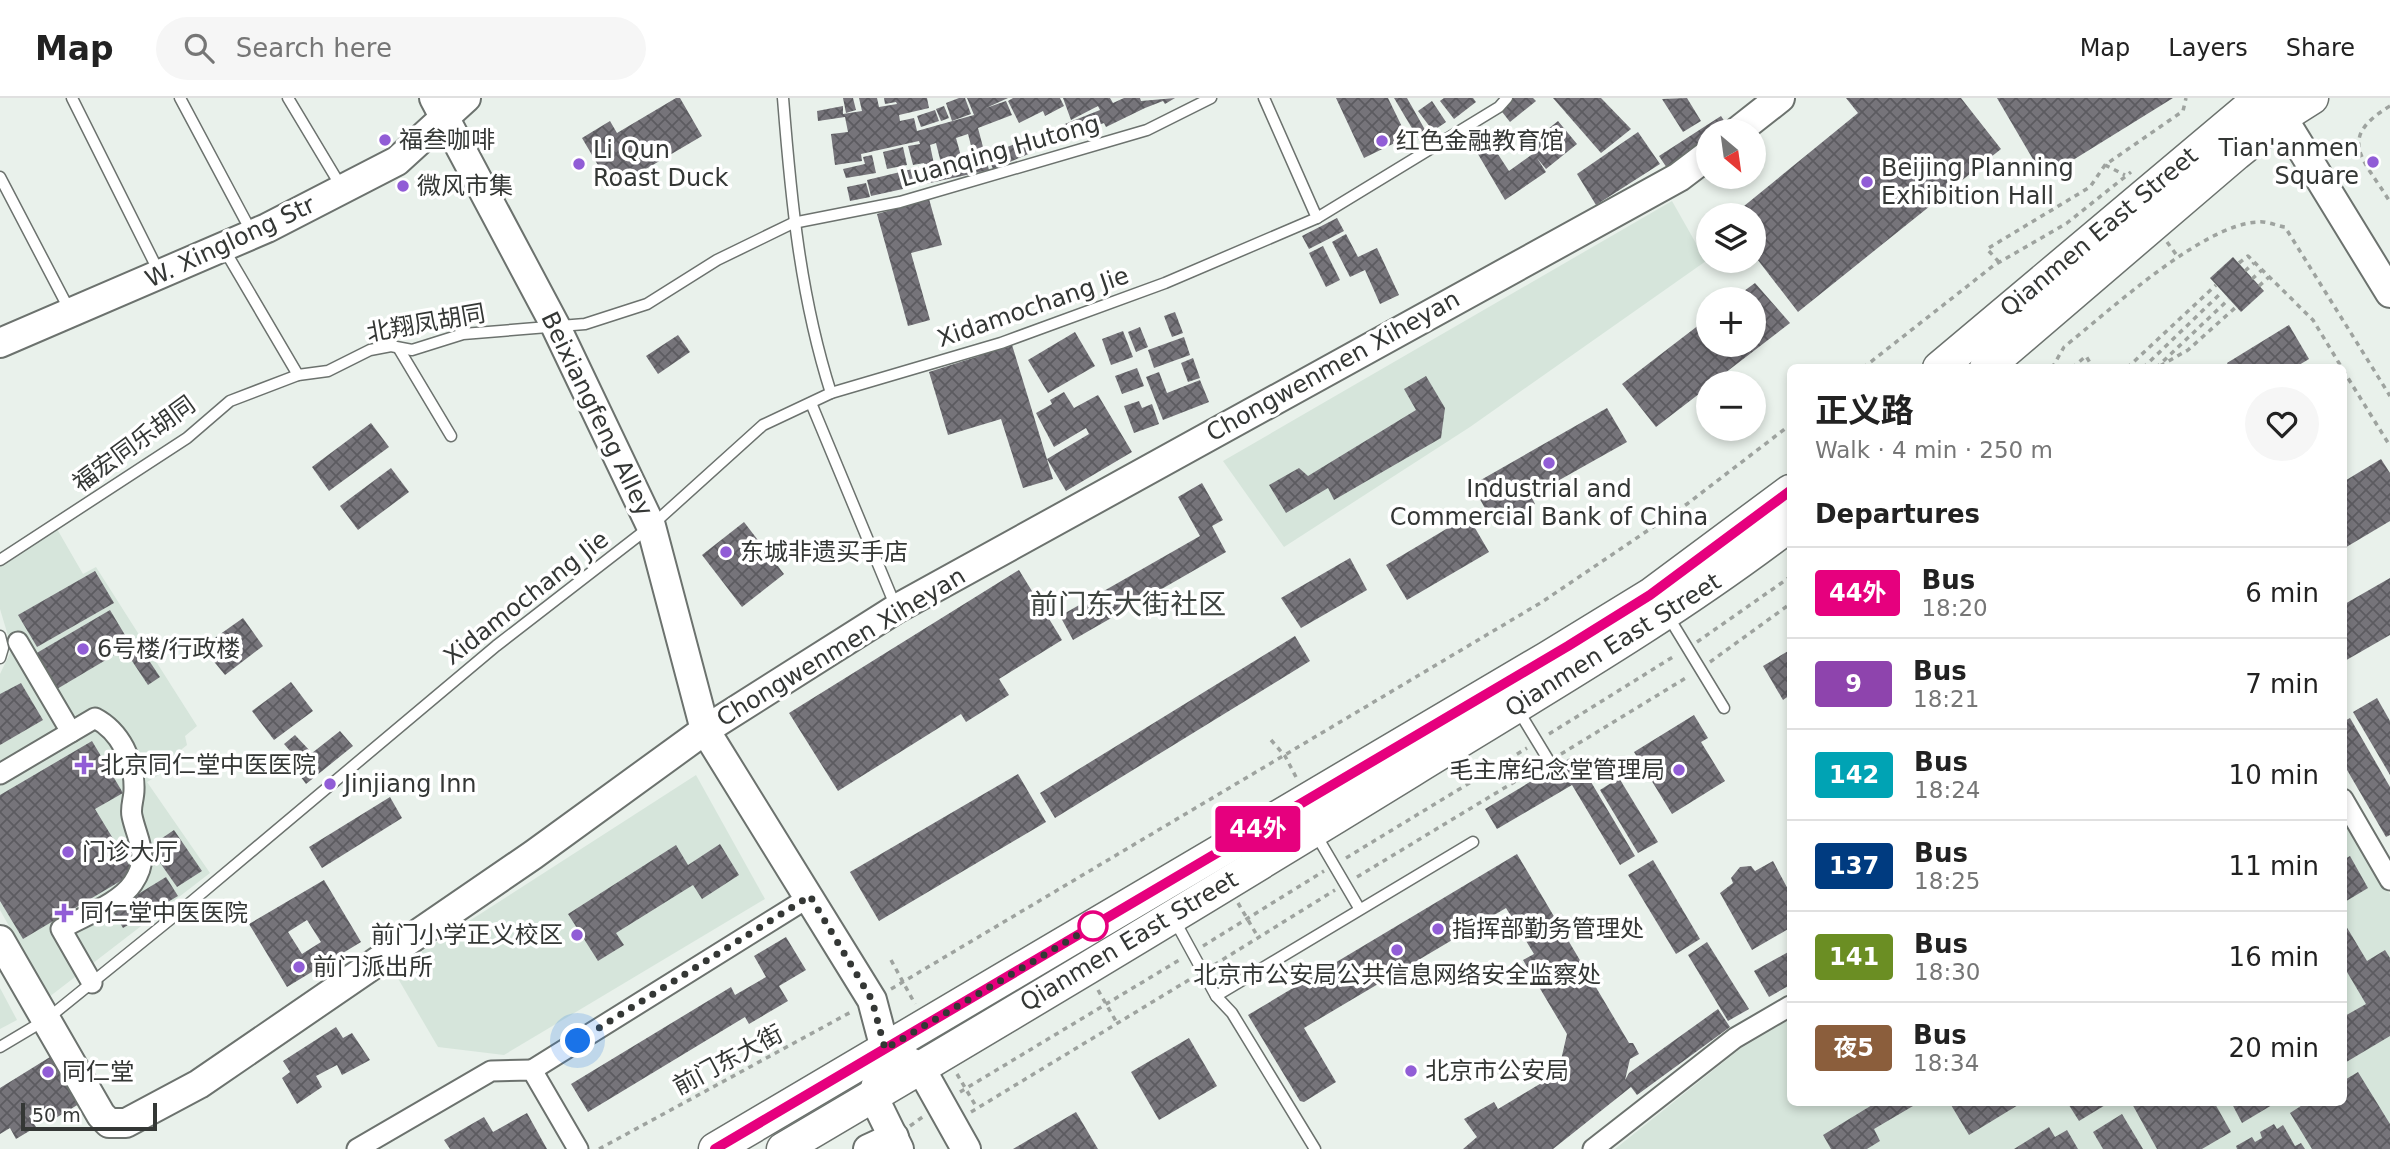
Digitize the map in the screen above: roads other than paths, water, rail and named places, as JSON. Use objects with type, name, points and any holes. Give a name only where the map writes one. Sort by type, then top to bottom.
[{"type":"main road","name":"Qianmen East Street","points":[[1944,364],[2271,104],[2312,98]]},
{"type":"main road","name":"Qianmen East Street","points":[[1990,364],[2271,104]]},
{"type":"main road","name":"Qianmen East Street","points":[[783,1149],[1172,916],[1306,818],[1650,595],[1787,493]]},
{"type":"main road","name":"Qianmen East Street","points":[[1306,818],[1516,707],[1726,575],[1787,527]]},
{"type":"main road","points":[[715,1149],[885,1049],[1306,818]]},
{"type":"street","points":[[1753,119],[1780,98]]},
{"type":"street","name":"W. Xinglong Str","points":[[0,343],[253,234],[397,161],[449,104]]},
{"type":"street","name":"Beixiangfeng Alley","points":[[449,104],[652,526],[705,730],[872,1000],[885,1049]]},
{"type":"street","points":[[2271,104],[2390,293]]},
{"type":"street","name":"Chongwenmen Xiheyan","points":[[0,940],[101,1115],[109,1123],[126,1124],[199,1084],[533,855],[705,730],[896,609],[1679,177],[1696,164]]},
{"type":"street","points":[[9,639],[71,732]]},
{"type":"street","points":[[0,774],[95,718],[115,731],[134,777],[131,810],[142,843],[138,873],[128,888],[61,929],[92,983]]},
{"type":"street","points":[[2347,806],[2390,880]]},
{"type":"street","points":[[357,1149],[491,1071],[532,1070],[810,896]]},
{"type":"street","points":[[1593,1149],[1735,1038],[1787,1008]]},
{"type":"street","points":[[868,1149],[897,1143],[873,1096],[885,1049],[920,1067],[966,1149]]},
{"type":"street","points":[[532,1070],[578,1149]]},
{"type":"lane","points":[[72,98],[161,275]]},
{"type":"lane","points":[[180,98],[253,234]]},
{"type":"lane","points":[[288,98],[342,189]]},
{"type":"lane","points":[[783,98],[793,223],[812,334],[831,393]]},
{"type":"lane","name":"Luanqing Hutong","points":[[793,223],[900,202],[1147,130],[1211,98]]},
{"type":"lane","points":[[1264,98],[1317,218]]},
{"type":"lane","name":"Xidamochang Jie","points":[[0,1047],[47,1020],[496,646],[652,526],[763,425],[831,393],[1001,343],[1165,283],[1317,218],[1499,107],[1507,98]]},
{"type":"lane","points":[[0,177],[71,313]]},
{"type":"lane","name":"北翔凤胡同","points":[[298,375],[328,371],[370,350],[391,346],[412,350],[463,334],[585,324],[647,304],[717,260],[793,223]]},
{"type":"lane","points":[[223,247],[298,375]]},
{"type":"lane","points":[[399,349],[451,436]]},
{"type":"lane","name":"福宏同乐胡同","points":[[0,560],[187,438],[230,401],[298,375]]},
{"type":"lane","points":[[811,403],[896,609]]},
{"type":"lane","points":[[1667,614],[1724,708]]},
{"type":"lane","points":[[0,658],[9,639]]},
{"type":"lane","points":[[1516,707],[1549,761]]},
{"type":"lane","points":[[1306,818],[1359,908]]},
{"type":"lane","points":[[1216,996],[1473,842]]},
{"type":"lane","points":[[1172,916],[1216,996],[1231,1013],[1315,1149]]},
{"type":"place","name":"福叁咖啡","points":[[385,140]]},
{"type":"place","name":"红色金融教育馆","points":[[1382,141]]},
{"type":"place","name":"Tian'anmen Square","points":[[2373,162]]},
{"type":"place","name":"Li Qun Roast Duck","points":[[579,164]]},
{"type":"place","name":"Beijing Planning Exhibition Hall","points":[[1867,182]]},
{"type":"place","name":"微风市集","points":[[403,186]]},
{"type":"place","name":"Industrial and Commercial Bank of China","points":[[1549,463]]},
{"type":"place","name":"东城非遗买手店","points":[[726,552]]},
{"type":"place","name":"6号楼/行政楼","points":[[83,649]]},
{"type":"place","name":"北京同仁堂中医医院","points":[[84,765]]},
{"type":"place","name":"毛主席纪念堂管理局","points":[[1679,770]]},
{"type":"place","name":"Jinjiang Inn","points":[[330,784]]},
{"type":"place","name":"门诊大厅","points":[[68,852]]},
{"type":"place","name":"同仁堂中医医院","points":[[64,913]]},
{"type":"place","name":"指挥部勤务管理处","points":[[1438,929]]},
{"type":"place","name":"前门小学正义校区","points":[[577,935]]},
{"type":"place","name":"北京市公安局公共信息网络安全监察处","points":[[1397,950]]},
{"type":"place","name":"前门派出所","points":[[299,967]]},
{"type":"place","name":"北京市公安局","points":[[1411,1071]]},
{"type":"place","name":"同仁堂","points":[[48,1072]]},
{"type":"district","name":"前门东大街社区","points":[[1128,604]]}]
